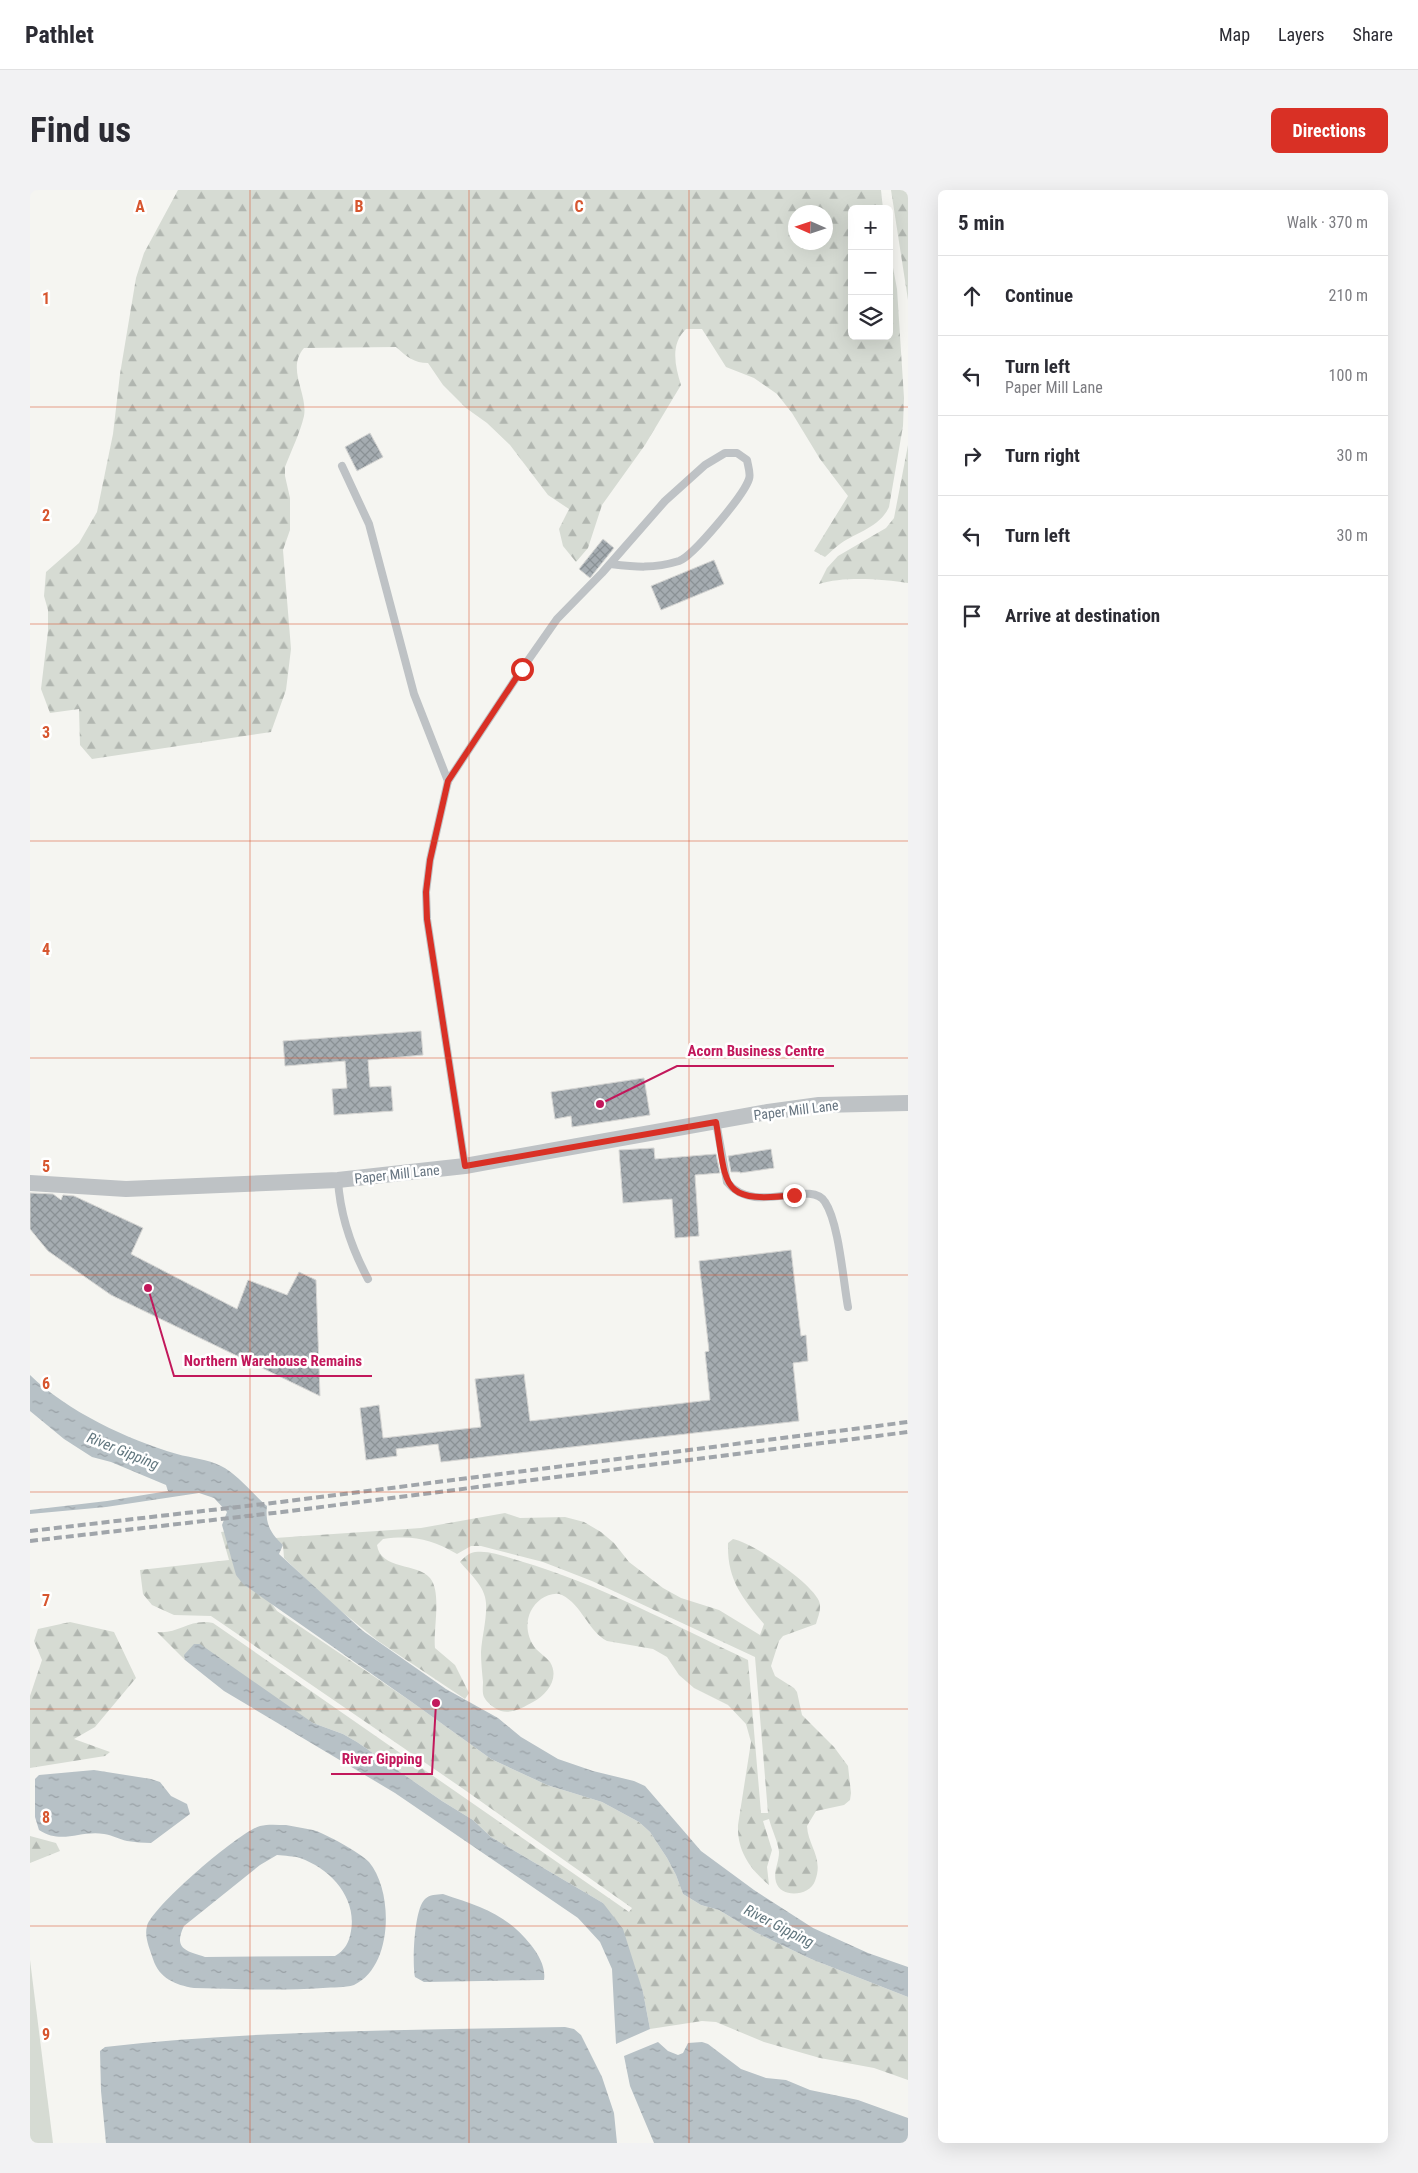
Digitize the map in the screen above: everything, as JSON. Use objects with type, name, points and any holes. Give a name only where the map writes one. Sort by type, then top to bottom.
[{"type":"street","name":"Paper Mill Lane","points":[[30,1183],[126,1189],[338,1180],[465,1166],[819,1105],[908,1103]]},
{"type":"lane","points":[[465,1166],[427,919],[426,892],[430,860],[448,781],[522,669],[558,619],[610,564],[665,501],[705,465],[724,453],[737,453],[747,460],[750,478],[741,496],[716,526],[681,560],[646,568],[610,564]]},
{"type":"lane","points":[[342,466],[369,524],[414,694],[448,781]]},
{"type":"lane","points":[[716,1122],[727,1182],[733,1190],[746,1196],[764,1198],[806,1193],[819,1195],[826,1202],[836,1234],[848,1307]]},
{"type":"lane","points":[[338,1180],[338,1194],[353,1251],[368,1280]]},
{"type":"green space","points":[[178,190],[881,190],[883,205],[848,205],[848,340],[893,340],[893,268],[897,289],[904,398],[903,426],[889,507],[880,520],[840,544],[825,557],[814,551],[848,496],[820,459],[792,413],[777,394],[754,378],[726,367],[702,329],[686,329],[678,341],[675,356],[681,385],[645,445],[602,505],[588,548],[576,562],[563,546],[559,529],[569,509],[548,495],[510,445],[487,423],[466,408],[443,385],[428,363],[411,359],[396,347],[304,348],[299,356],[297,373],[303,399],[304,416],[285,467],[290,498],[290,530],[283,550],[291,649],[286,690],[271,732],[92,759],[80,745],[79,709],[50,713],[41,689],[48,631],[48,610],[44,596],[46,572],[79,543],[97,512],[113,434],[120,374],[136,278],[144,253]]},
{"type":"green space","points":[[891,190],[908,190],[908,300]]},
{"type":"green space","points":[[908,445],[908,583],[875,579],[851,579],[819,584],[827,568],[838,556],[886,528],[894,518]]},
{"type":"green space","points":[[505,1513],[520,1518],[565,1517],[584,1522],[601,1532],[614,1543],[629,1562],[663,1588],[681,1598],[719,1610],[760,1635],[764,1624],[749,1605],[733,1578],[728,1556],[728,1543],[733,1539],[767,1555],[794,1574],[814,1593],[820,1607],[816,1624],[783,1636],[779,1641],[771,1666],[775,1676],[797,1692],[802,1715],[834,1747],[848,1766],[850,1800],[844,1805],[816,1811],[807,1826],[818,1866],[815,1881],[808,1890],[796,1894],[789,1893],[779,1887],[776,1882],[775,1874],[779,1852],[769,1819],[763,1821],[772,1850],[767,1867],[769,1885],[756,1873],[742,1851],[738,1825],[751,1742],[746,1724],[728,1705],[694,1688],[679,1675],[667,1657],[653,1649],[607,1641],[600,1637],[569,1599],[557,1594],[546,1596],[536,1604],[529,1616],[528,1629],[532,1643],[550,1662],[553,1668],[553,1680],[547,1690],[538,1699],[514,1711],[501,1711],[489,1704],[483,1694],[481,1660],[486,1615],[485,1597],[476,1581],[460,1562],[471,1553],[486,1552],[549,1570],[636,1606],[748,1660],[761,1813],[768,1813],[755,1657],[592,1581],[543,1562],[481,1546],[471,1546],[457,1554],[422,1539],[383,1539],[377,1545],[385,1559],[424,1573],[434,1584],[436,1592],[435,1648],[455,1665],[469,1693],[465,1699],[378,1641],[331,1603],[284,1558],[283,1545],[275,1538],[421,1528]]},
{"type":"green space","points":[[237,1530],[263,1591],[277,1611],[409,1700],[491,1759],[547,1785],[602,1802],[639,1822],[650,1832],[667,1858],[683,1894],[701,1905],[719,1910],[755,1932],[811,1959],[908,1997],[908,2080],[874,2068],[820,2058],[764,2042],[716,2022],[702,2021],[650,2029],[643,1992],[603,1903],[491,1837],[473,1820],[442,1801],[357,1742],[343,1734],[313,1723],[184,1655],[185,1660],[157,1632],[171,1631],[190,1624],[213,1623],[629,1912],[632,1908],[462,1788],[211,1616],[174,1615],[152,1605],[143,1594],[140,1570],[229,1560],[221,1532]]},
{"type":"green space","points":[[70,1622],[114,1632],[136,1678],[95,1727],[74,1739],[110,1752],[105,1756],[30,1768],[30,1696],[42,1660],[34,1641],[38,1629]]},
{"type":"green space","points":[[30,1836],[56,1843],[60,1851],[30,1863]]},
{"type":"green space","points":[[30,1960],[53,2143],[30,2143]]},
{"type":"water","points":[[30,1375],[62,1401],[99,1423],[158,1448],[211,1462],[227,1469],[267,1506],[269,1527],[283,1545],[279,1554],[363,1631],[446,1689],[498,1718],[521,1737],[558,1759],[593,1771],[634,1781],[645,1786],[701,1851],[754,1890],[813,1928],[868,1953],[908,1967],[908,1997],[811,1959],[755,1932],[719,1910],[701,1905],[683,1894],[667,1858],[650,1832],[639,1822],[602,1802],[547,1785],[491,1759],[243,1584],[236,1575],[222,1525],[227,1512],[214,1498],[199,1493],[106,1507],[30,1514],[30,1510],[107,1501],[168,1491],[166,1485],[111,1462],[92,1457],[64,1439],[30,1411]]},
{"type":"water","points":[[194,1644],[200,1644],[313,1723],[343,1734],[357,1742],[442,1801],[473,1820],[491,1837],[603,1903],[623,1929],[643,1992],[650,2029],[616,2044],[612,1969],[600,1942],[578,1918],[395,1793],[224,1691],[185,1660],[184,1655]]},
{"type":"water","points":[[94,1770],[160,1782],[171,1796],[187,1804],[190,1814],[151,1843],[127,1841],[95,1833],[63,1837],[47,1834],[39,1830],[35,1817],[35,1779],[39,1775]]},
{"type":"water","points":[[286,1825],[313,1830],[333,1839],[365,1858],[377,1875],[383,1891],[386,1909],[386,1928],[376,1962],[367,1976],[354,1985],[347,1987],[275,1990],[194,1988],[169,1980],[156,1966],[147,1939],[147,1926],[153,1916],[180,1887],[234,1841],[260,1826]],"holes":[[[277,1855],[298,1857],[322,1869],[346,1896],[352,1919],[351,1931],[346,1946],[341,1951],[335,1956],[205,1957],[183,1948],[180,1940],[184,1926],[260,1865]]]},
{"type":"water","points":[[443,1894],[481,1907],[512,1925],[537,1953],[543,1966],[544,1980],[424,1982],[415,1977],[415,1937],[418,1913],[425,1899],[429,1896]]},
{"type":"water","points":[[565,2027],[574,2029],[581,2035],[602,2077],[614,2113],[617,2143],[106,2143],[101,2091],[100,2051],[105,2047],[162,2041],[277,2034]]},
{"type":"water","points":[[658,2042],[668,2051],[678,2055],[683,2053],[688,2043],[702,2042],[708,2044],[741,2069],[766,2078],[786,2080],[810,2090],[858,2100],[908,2118],[908,2143],[654,2143],[630,2086],[624,2056]]},
{"type":"building","points":[[370,433],[383,457],[357,471],[345,447]]},
{"type":"building","points":[[603,539],[614,548],[590,578],[579,569]]},
{"type":"building","points":[[714,560],[724,584],[661,610],[651,586]]},
{"type":"building","points":[[421,1031],[423,1055],[368,1060],[370,1087],[391,1086],[393,1111],[334,1115],[332,1089],[347,1088],[345,1061],[285,1066],[283,1041]]},
{"type":"building","points":[[644,1078],[650,1115],[572,1127],[571,1116],[555,1119],[551,1092]]},
{"type":"building","points":[[654,1148],[655,1159],[716,1154],[720,1173],[695,1175],[699,1236],[675,1238],[672,1199],[623,1203],[619,1150]]},
{"type":"building","points":[[771,1149],[774,1168],[740,1173],[731,1172],[728,1156]]},
{"type":"building","points":[[30,1193],[53,1194],[61,1200],[63,1195],[74,1196],[143,1228],[131,1254],[237,1309],[248,1280],[287,1295],[299,1272],[316,1280],[320,1396],[111,1295],[48,1251],[30,1229]]},
{"type":"building","points":[[791,1250],[801,1336],[806,1335],[808,1361],[793,1363],[799,1421],[441,1462],[438,1444],[396,1449],[397,1456],[366,1460],[360,1408],[379,1405],[383,1438],[481,1427],[475,1379],[524,1374],[530,1421],[710,1400],[705,1352],[709,1351],[699,1261]]},
{"type":"railway","points":[[30,1531],[281,1502],[908,1422]]},
{"type":"railway","points":[[30,1541],[282,1512],[908,1432]]},
{"type":"place","name":"Acorn Business Centre","points":[[600,1104]]},
{"type":"place","name":"Northern Warehouse Remains","points":[[148,1288]]},
{"type":"place","name":"River Gipping","points":[[436,1703]]},
{"type":"route","points":[[522,669],[448,781],[430,860],[426,892],[427,919],[465,1166],[716,1122],[727,1182],[733,1190],[746,1196],[764,1198],[794,1195]]}]
